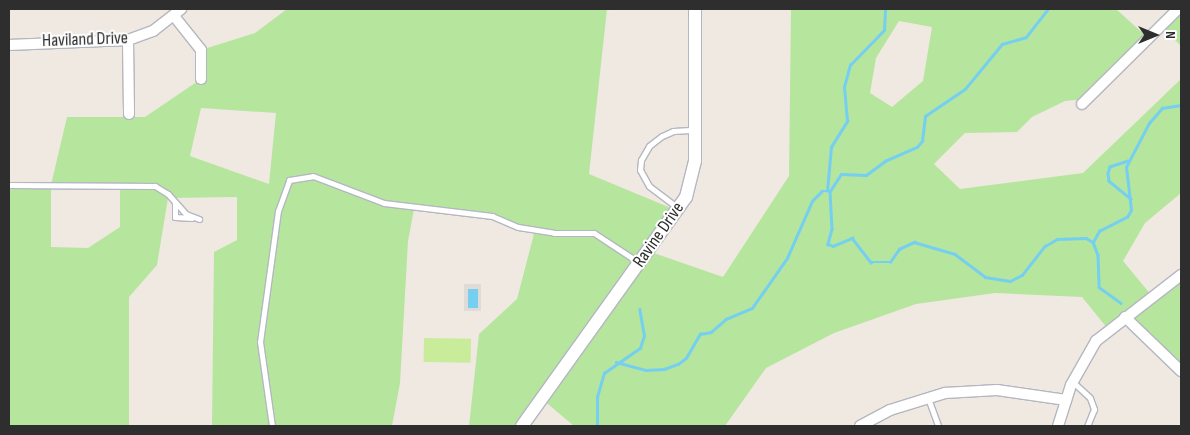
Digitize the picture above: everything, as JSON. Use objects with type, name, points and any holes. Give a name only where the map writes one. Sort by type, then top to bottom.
[{"type":"street","name":"Ravine Drive","points":[[522,426],[638,262],[680,208],[694,171],[695,9]]},
{"type":"street","points":[[1082,104],[1178,9]]},
{"type":"street","points":[[178,12],[201,50],[201,79]]},
{"type":"street","name":"Haviland Drive","points":[[9,45],[128,40],[153,31],[178,12]]},
{"type":"street","points":[[128,40],[129,114]]},
{"type":"street","points":[[1059,421],[1072,382],[1096,341],[1181,275]]},
{"type":"street","points":[[1125,317],[1181,371]]},
{"type":"street","points":[[860,426],[890,410],[928,397],[970,390],[997,390],[1066,400]]},
{"type":"lane","points":[[680,208],[648,186],[640,170],[641,160],[649,146],[662,136],[673,131],[695,130]]},
{"type":"lane","points":[[272,426],[260,342],[278,211],[290,180],[313,176],[384,203],[492,216],[518,227],[554,233],[594,233],[638,262]]},
{"type":"lane","points":[[9,185],[155,186],[168,194],[186,214],[200,219],[174,217],[175,202]]},
{"type":"lane","points":[[1072,382],[1090,398],[1094,409],[1087,426]]},
{"type":"lane","points":[[928,397],[938,426]]},
{"type":"lane","points":[[1052,426],[1059,421]]},
{"type":"green space","points":[[287,9],[607,9],[589,174],[678,211],[648,251],[723,277],[789,176],[791,9],[1116,9],[1148,38],[1087,99],[1065,101],[1032,117],[1017,132],[965,133],[934,164],[960,189],[1083,173],[1181,79],[1181,193],[1145,223],[1123,261],[1152,296],[1181,277],[1181,371],[1125,317],[1108,329],[1082,297],[995,293],[916,304],[834,333],[766,368],[725,426],[574,426],[542,399],[522,426],[469,426],[479,334],[517,299],[535,230],[492,216],[414,209],[408,241],[400,383],[392,426],[212,426],[214,252],[237,240],[237,197],[168,198],[157,265],[129,297],[129,426],[9,426],[9,185],[51,185],[67,117],[145,117],[201,79],[201,50],[255,33]],"holes":[[[899,21],[932,27],[923,81],[892,107],[870,93],[876,58]],[[201,108],[276,113],[269,184],[190,156]],[[51,185],[120,186],[120,227],[88,248],[51,247]]]},
{"type":"green space","points":[[1181,9],[1181,46],[1161,26]]},
{"type":"green space","points":[[424,338],[471,339],[471,363],[424,362]]},
{"type":"shaded area","points":[[464,284],[481,284],[481,311],[464,311]]},
{"type":"water","points":[[468,289],[478,289],[478,308],[468,308]]},
{"type":"waterway","points":[[827,191],[831,147],[847,121],[844,87],[850,65],[884,30],[885,9]]},
{"type":"waterway","points":[[616,362],[646,370],[664,369],[678,364],[686,358],[700,334],[711,332],[726,319],[752,308],[787,258],[812,201],[822,191],[830,191],[841,174],[866,175],[885,161],[917,147],[922,141],[925,116],[965,89],[1002,44],[1026,37],[1048,9]]},
{"type":"waterway","points":[[1093,242],[1099,231],[1127,217],[1131,210],[1126,167],[1149,123],[1162,108],[1181,105]]},
{"type":"waterway","points":[[1128,161],[1110,167],[1108,173],[1109,181],[1131,199]]},
{"type":"waterway","points":[[830,191],[832,229],[828,244],[833,246],[852,238],[871,262],[890,262],[899,249],[914,242],[955,254],[985,277],[1010,281],[1022,275],[1045,246],[1057,239],[1086,238],[1093,242],[1098,255],[1099,287],[1121,303]]},
{"type":"waterway","points":[[597,426],[597,397],[604,373],[640,348],[644,336],[639,309]]}]
